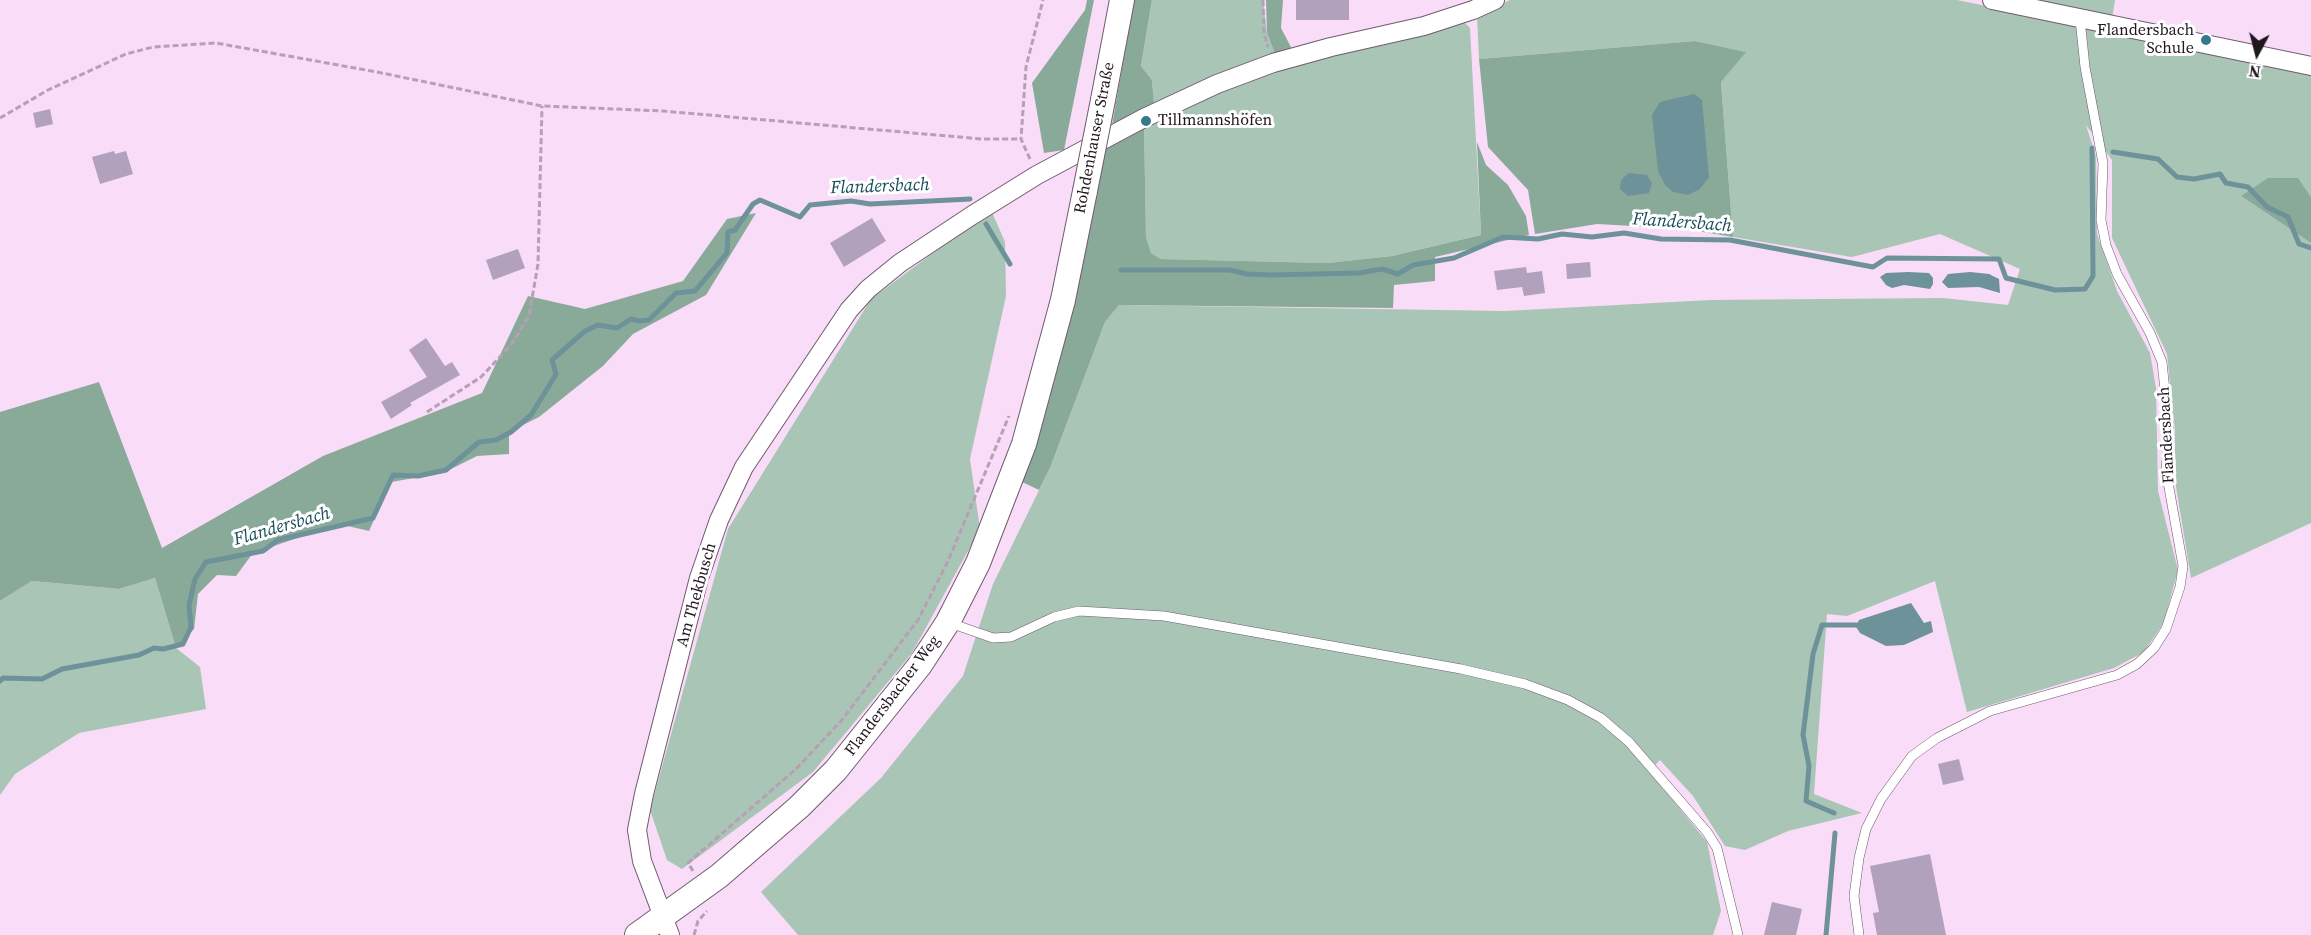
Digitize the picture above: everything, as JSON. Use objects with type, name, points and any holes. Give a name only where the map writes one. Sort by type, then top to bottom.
[{"type":"main road","name":"Rohdenhauser Straße","points":[[1068,276],[1122,0]]},
{"type":"main road","name":"Flandersbacher Weg","points":[[637,935],[666,927],[703,888],[799,807],[836,770],[913,675],[948,622],[978,563],[1024,444],[1068,276]]},
{"type":"street","points":[[1036,175],[1144,118],[1217,84],[1273,63],[1424,26],[1473,10],[1495,0]]},
{"type":"street","points":[[1992,0],[2311,66]]},
{"type":"street","name":"Am Thekbusch","points":[[666,927],[642,861],[637,830],[644,794],[699,578],[718,519],[744,467],[835,329],[868,289],[900,263],[1036,175]]},
{"type":"lane","name":"Flandersbach","points":[[1859,935],[1854,896],[1858,858],[1866,829],[1881,799],[1912,756],[1938,738],[1990,711],[2117,675],[2137,664],[2154,648],[2166,629],[2180,587],[2183,566],[2166,471],[2169,429],[2162,362],[2150,333],[2117,274],[2106,245],[2102,220],[2103,163],[2085,67],[2080,19]]},
{"type":"lane","points":[[948,622],[993,638],[1011,637],[1054,617],[1079,611],[1164,616],[1461,669],[1525,684],[1568,700],[1601,718],[1629,742],[1707,832],[1717,848],[1738,935]]},
{"type":"path","points":[[1036,175],[1021,139],[1026,68],[1043,0]]},
{"type":"path","points":[[1263,0],[1264,33],[1273,63]]},
{"type":"path","points":[[0,118],[48,90],[126,54],[182,43],[216,43],[377,72],[542,106],[663,111],[982,139],[1021,139]]},
{"type":"path","points":[[427,412],[481,377],[511,345],[529,316],[538,264],[542,106]]},
{"type":"path","points":[[694,935],[698,921],[714,905],[688,863],[796,769],[841,721],[918,620],[953,551],[1012,406]]},
{"type":"shaded area","points":[[1087,0],[1094,0],[1064,150],[1044,153],[1032,83],[1085,10]]},
{"type":"shaded area","points":[[1134,0],[1152,0],[1141,66],[1152,80],[1154,103],[1112,125]]},
{"type":"shaded area","points":[[1152,0],[1263,0],[1267,33],[1275,54],[1154,103],[1152,80],[1141,66]]},
{"type":"shaded area","points":[[1266,0],[1283,0],[1281,28],[1292,49],[1275,54],[1267,33]]},
{"type":"shaded area","points":[[1510,0],[1957,0],[2311,72],[2311,197],[2297,178],[2241,196],[2311,243],[2311,523],[2191,578],[2174,474],[2175,431],[2167,354],[2112,238],[2112,160],[2086,125],[2096,157],[2097,234],[2117,291],[2150,353],[2156,388],[2158,491],[2178,570],[2164,622],[2144,652],[2114,668],[1967,712],[1935,581],[1847,616],[1827,614],[1814,794],[1862,813],[1788,831],[1745,850],[1725,846],[1693,796],[1660,760],[1649,771],[1707,842],[1721,911],[1713,935],[798,935],[761,892],[881,778],[963,676],[993,584],[1050,468],[1105,322],[1119,305],[1505,311],[1711,300],[1943,298],[2008,305],[2020,269],[1940,234],[1852,257],[1733,237],[1721,82],[1745,52],[1695,41],[1479,59],[1477,16]]},
{"type":"shaded area","points":[[2026,0],[2115,0],[2112,19]]},
{"type":"shaded area","points":[[1464,22],[1470,28],[1481,235],[1392,256],[1327,263],[1161,259],[1151,253],[1146,237],[1144,125],[1274,69]]},
{"type":"shaded area","points":[[1695,41],[1746,52],[1721,82],[1733,237],[1686,229],[1597,224],[1535,234],[1528,190],[1488,147],[1479,59]]},
{"type":"shaded area","points":[[1694,94],[1702,100],[1709,177],[1700,189],[1688,195],[1673,192],[1665,185],[1658,171],[1652,115],[1660,102]]},
{"type":"shaded area","points":[[1144,125],[1146,237],[1151,253],[1161,259],[1327,263],[1392,256],[1481,235],[1477,142],[1486,165],[1508,185],[1526,216],[1529,235],[1435,257],[1435,281],[1394,285],[1393,308],[1119,305],[1105,322],[1050,468],[1039,490],[1022,482],[1054,382],[1073,303],[1105,145]]},
{"type":"shaded area","points":[[1629,173],[1647,175],[1652,183],[1649,193],[1628,196],[1620,189],[1621,180]]},
{"type":"shaded area","points":[[2268,178],[2298,178],[2311,197],[2311,243],[2241,196]]},
{"type":"shaded area","points":[[991,210],[1005,242],[1006,296],[970,459],[980,529],[912,653],[813,772],[682,869],[667,860],[650,810],[728,529],[871,299]]},
{"type":"shaded area","points":[[756,213],[706,295],[633,334],[603,366],[539,417],[509,432],[509,454],[477,456],[443,473],[391,482],[369,531],[339,524],[253,553],[236,576],[217,575],[198,594],[194,629],[176,648],[155,578],[119,589],[32,581],[0,601],[0,412],[99,382],[162,548],[323,456],[482,393],[528,296],[585,309],[683,281],[727,219]]},
{"type":"shaded area","points":[[1970,272],[1989,274],[1999,279],[2000,293],[1979,287],[1948,288],[1942,282],[1948,274]]},
{"type":"shaded area","points":[[1886,273],[1929,273],[1933,278],[1930,289],[1904,285],[1892,288],[1886,285],[1880,277]]},
{"type":"shaded area","points":[[155,578],[176,648],[200,667],[206,709],[79,733],[15,774],[0,795],[0,601],[32,581],[119,589]]},
{"type":"shaded area","points":[[1911,603],[1924,623],[1931,621],[1933,632],[1904,645],[1886,646],[1860,633],[1856,627],[1859,620]]},
{"type":"building","points":[[1296,0],[1349,0],[1349,20],[1296,20]]},
{"type":"building","points":[[50,109],[53,124],[36,128],[33,113]]},
{"type":"building","points":[[114,151],[115,154],[126,151],[133,174],[100,184],[92,157]]},
{"type":"building","points":[[872,218],[886,241],[844,267],[830,243]]},
{"type":"building","points":[[518,249],[525,268],[493,280],[486,260]]},
{"type":"building","points":[[1590,262],[1591,277],[1567,279],[1566,264]]},
{"type":"building","points":[[1526,267],[1527,273],[1542,271],[1545,293],[1524,296],[1522,287],[1497,290],[1494,271]]},
{"type":"building","points":[[426,338],[445,366],[452,362],[460,375],[410,403],[412,405],[391,419],[381,402],[427,377],[409,350]]},
{"type":"building","points":[[1959,759],[1964,780],[1943,785],[1938,764]]},
{"type":"building","points":[[1930,854],[1946,935],[1877,935],[1873,913],[1879,912],[1870,866]]},
{"type":"building","points":[[1772,902],[1802,909],[1796,935],[1764,935]]},
{"type":"waterway","name":"Flandersbach","points":[[1121,270],[1230,270],[1247,274],[1271,275],[1359,273],[1382,269],[1398,274],[1413,265],[1454,258],[1503,237],[1538,239],[1562,234],[1592,237],[1624,233],[1661,239],[1730,240],[1873,267],[1887,258],[1999,259],[2006,278],[2055,290],[2085,289],[2093,276],[2092,148]]},
{"type":"waterway","name":"Flandersbach","points":[[2113,152],[2158,159],[2177,177],[2194,179],[2220,174],[2226,183],[2248,187],[2267,207],[2288,217],[2299,244],[2311,248]]},
{"type":"waterway","name":"Flandersbach","points":[[0,681],[3,678],[42,679],[62,669],[139,655],[154,648],[163,649],[183,644],[191,627],[189,605],[195,579],[206,562],[263,551],[278,540],[373,518],[393,475],[418,476],[446,470],[479,442],[496,440],[511,432],[531,415],[556,374],[552,360],[585,331],[598,325],[617,328],[631,319],[649,320],[676,293],[695,291],[727,253],[728,232],[735,230],[753,204],[760,200],[800,217],[810,205],[851,201],[870,204],[970,199]]},
{"type":"waterway","name":"Flandersbach","points":[[986,224],[1010,264]]},
{"type":"waterway","points":[[1834,813],[1806,801],[1809,766],[1803,735],[1813,654],[1822,625],[1863,625]]},
{"type":"waterway","points":[[1826,935],[1835,833]]},
{"type":"place","name":"Flandersbach Schule","points":[[2206,40]]},
{"type":"place","name":"Tillmannshöfen","points":[[1146,121]]}]
